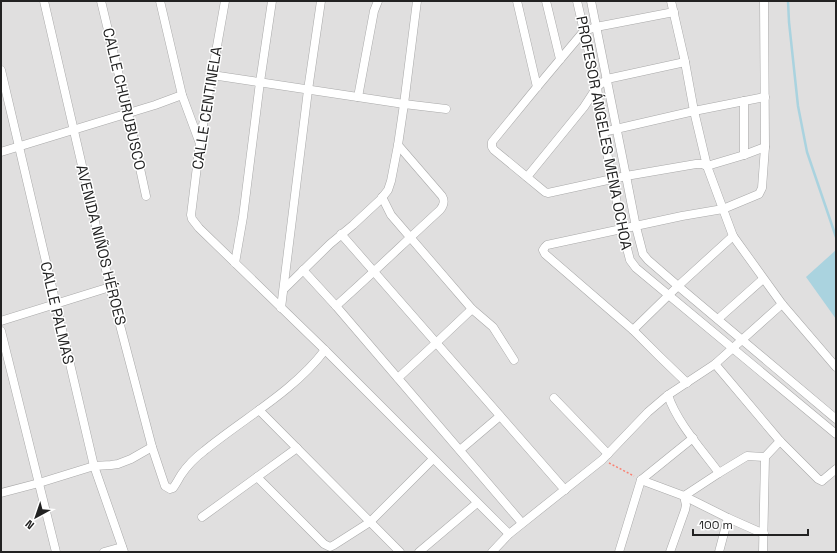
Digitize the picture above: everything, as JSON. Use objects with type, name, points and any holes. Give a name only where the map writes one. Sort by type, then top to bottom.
[{"type":"street","name":"AVENIDA NIÑOS HÉROES","points":[[44,1],[110,287],[152,447],[165,486],[170,489],[173,488],[188,466],[204,451],[259,410]]},
{"type":"street","name":"CALLE CHURUBUSCO","points":[[101,1],[146,196]]},
{"type":"street","points":[[160,1],[182,95],[200,142]]},
{"type":"street","name":"CALLE CENTINELA","points":[[225,1],[200,142],[191,215],[195,224],[235,263]]},
{"type":"street","points":[[272,1],[243,218],[235,263],[325,350],[509,534]]},
{"type":"street","points":[[281,308],[308,90],[321,1]]},
{"type":"street","points":[[358,97],[374,11],[378,1]]},
{"type":"street","points":[[284,289],[388,190],[398,145],[417,1]]},
{"type":"street","points":[[518,1],[536,87]]},
{"type":"street","points":[[546,1],[560,59]]},
{"type":"street","name":"PROFESOR ÁNGELES MENA OCHOA","points":[[577,1],[597,86],[603,132],[622,229],[628,256],[632,264],[836,434]]},
{"type":"street","name":"PROFESOR ÁNGELES MENA OCHOA","points":[[591,1],[636,227],[643,254],[678,286],[836,419]]},
{"type":"street","points":[[671,1],[707,166],[733,236],[782,304],[836,367]]},
{"type":"street","points":[[687,383],[633,330],[544,254],[543,248],[547,245],[682,216],[723,209],[759,194],[762,188],[765,147],[764,1]]},
{"type":"street","points":[[674,12],[584,31],[536,87],[492,142],[492,147],[494,150],[545,192],[552,193],[626,176],[696,164],[707,166],[765,147]]},
{"type":"street","points":[[527,177],[584,107],[597,86],[607,79],[685,62]]},
{"type":"street","name":"CALLE PALMAS","points":[[1,70],[94,466],[123,550]]},
{"type":"street","points":[[212,75],[446,109]]},
{"type":"street","points":[[1,152],[155,106],[182,95]]},
{"type":"street","points":[[603,132],[694,111],[765,97]]},
{"type":"street","points":[[744,101],[744,155]]},
{"type":"street","points":[[336,306],[440,210],[444,202],[442,196],[398,145]]},
{"type":"street","points":[[382,197],[391,215],[409,238],[472,309],[493,327],[514,360]]},
{"type":"street","points":[[341,234],[565,490]]},
{"type":"street","points":[[633,330],[678,286],[733,236]]},
{"type":"street","points":[[303,270],[336,306],[522,523]]},
{"type":"street","points":[[718,319],[763,279]]},
{"type":"street","points":[[1,321],[110,287]]},
{"type":"street","points":[[492,552],[522,523],[605,457],[648,412],[668,395],[715,364],[782,304]]},
{"type":"street","points":[[398,378],[472,309]]},
{"type":"street","points":[[1,331],[56,552]]},
{"type":"street","points":[[325,350],[306,373],[259,410],[400,552]]},
{"type":"street","points":[[715,364],[780,441],[818,479],[826,479],[836,469]]},
{"type":"street","points":[[668,395],[675,413],[718,472]]},
{"type":"street","points":[[554,398],[605,457]]},
{"type":"street","points":[[816,416],[823,408]]},
{"type":"street","points":[[460,450],[500,416]]},
{"type":"street","points":[[620,552],[641,480],[693,438]]},
{"type":"street","points":[[763,552],[765,457],[780,441]]},
{"type":"street","points":[[1,493],[94,466],[118,464],[131,459],[152,447]]},
{"type":"street","points":[[202,517],[297,448]]},
{"type":"street","points":[[684,496],[718,472],[748,456],[765,457]]},
{"type":"street","points":[[257,477],[324,544],[330,547],[334,546],[370,522],[433,459]]},
{"type":"street","points":[[641,480],[684,496],[764,534]]},
{"type":"street","points":[[670,552],[686,510],[684,496]]},
{"type":"street","points":[[419,552],[478,503]]},
{"type":"street","points":[[719,552],[728,518]]},
{"type":"street","points":[[104,552],[123,550]]},
{"type":"path","points":[[605,457],[641,480]]},
{"type":"shaded area","points":[[1,1],[836,1],[836,552],[1,552]]},
{"type":"water","points":[[836,250],[836,319],[806,277]]},
{"type":"waterway","points":[[788,1],[798,106],[807,152],[836,237]]}]
